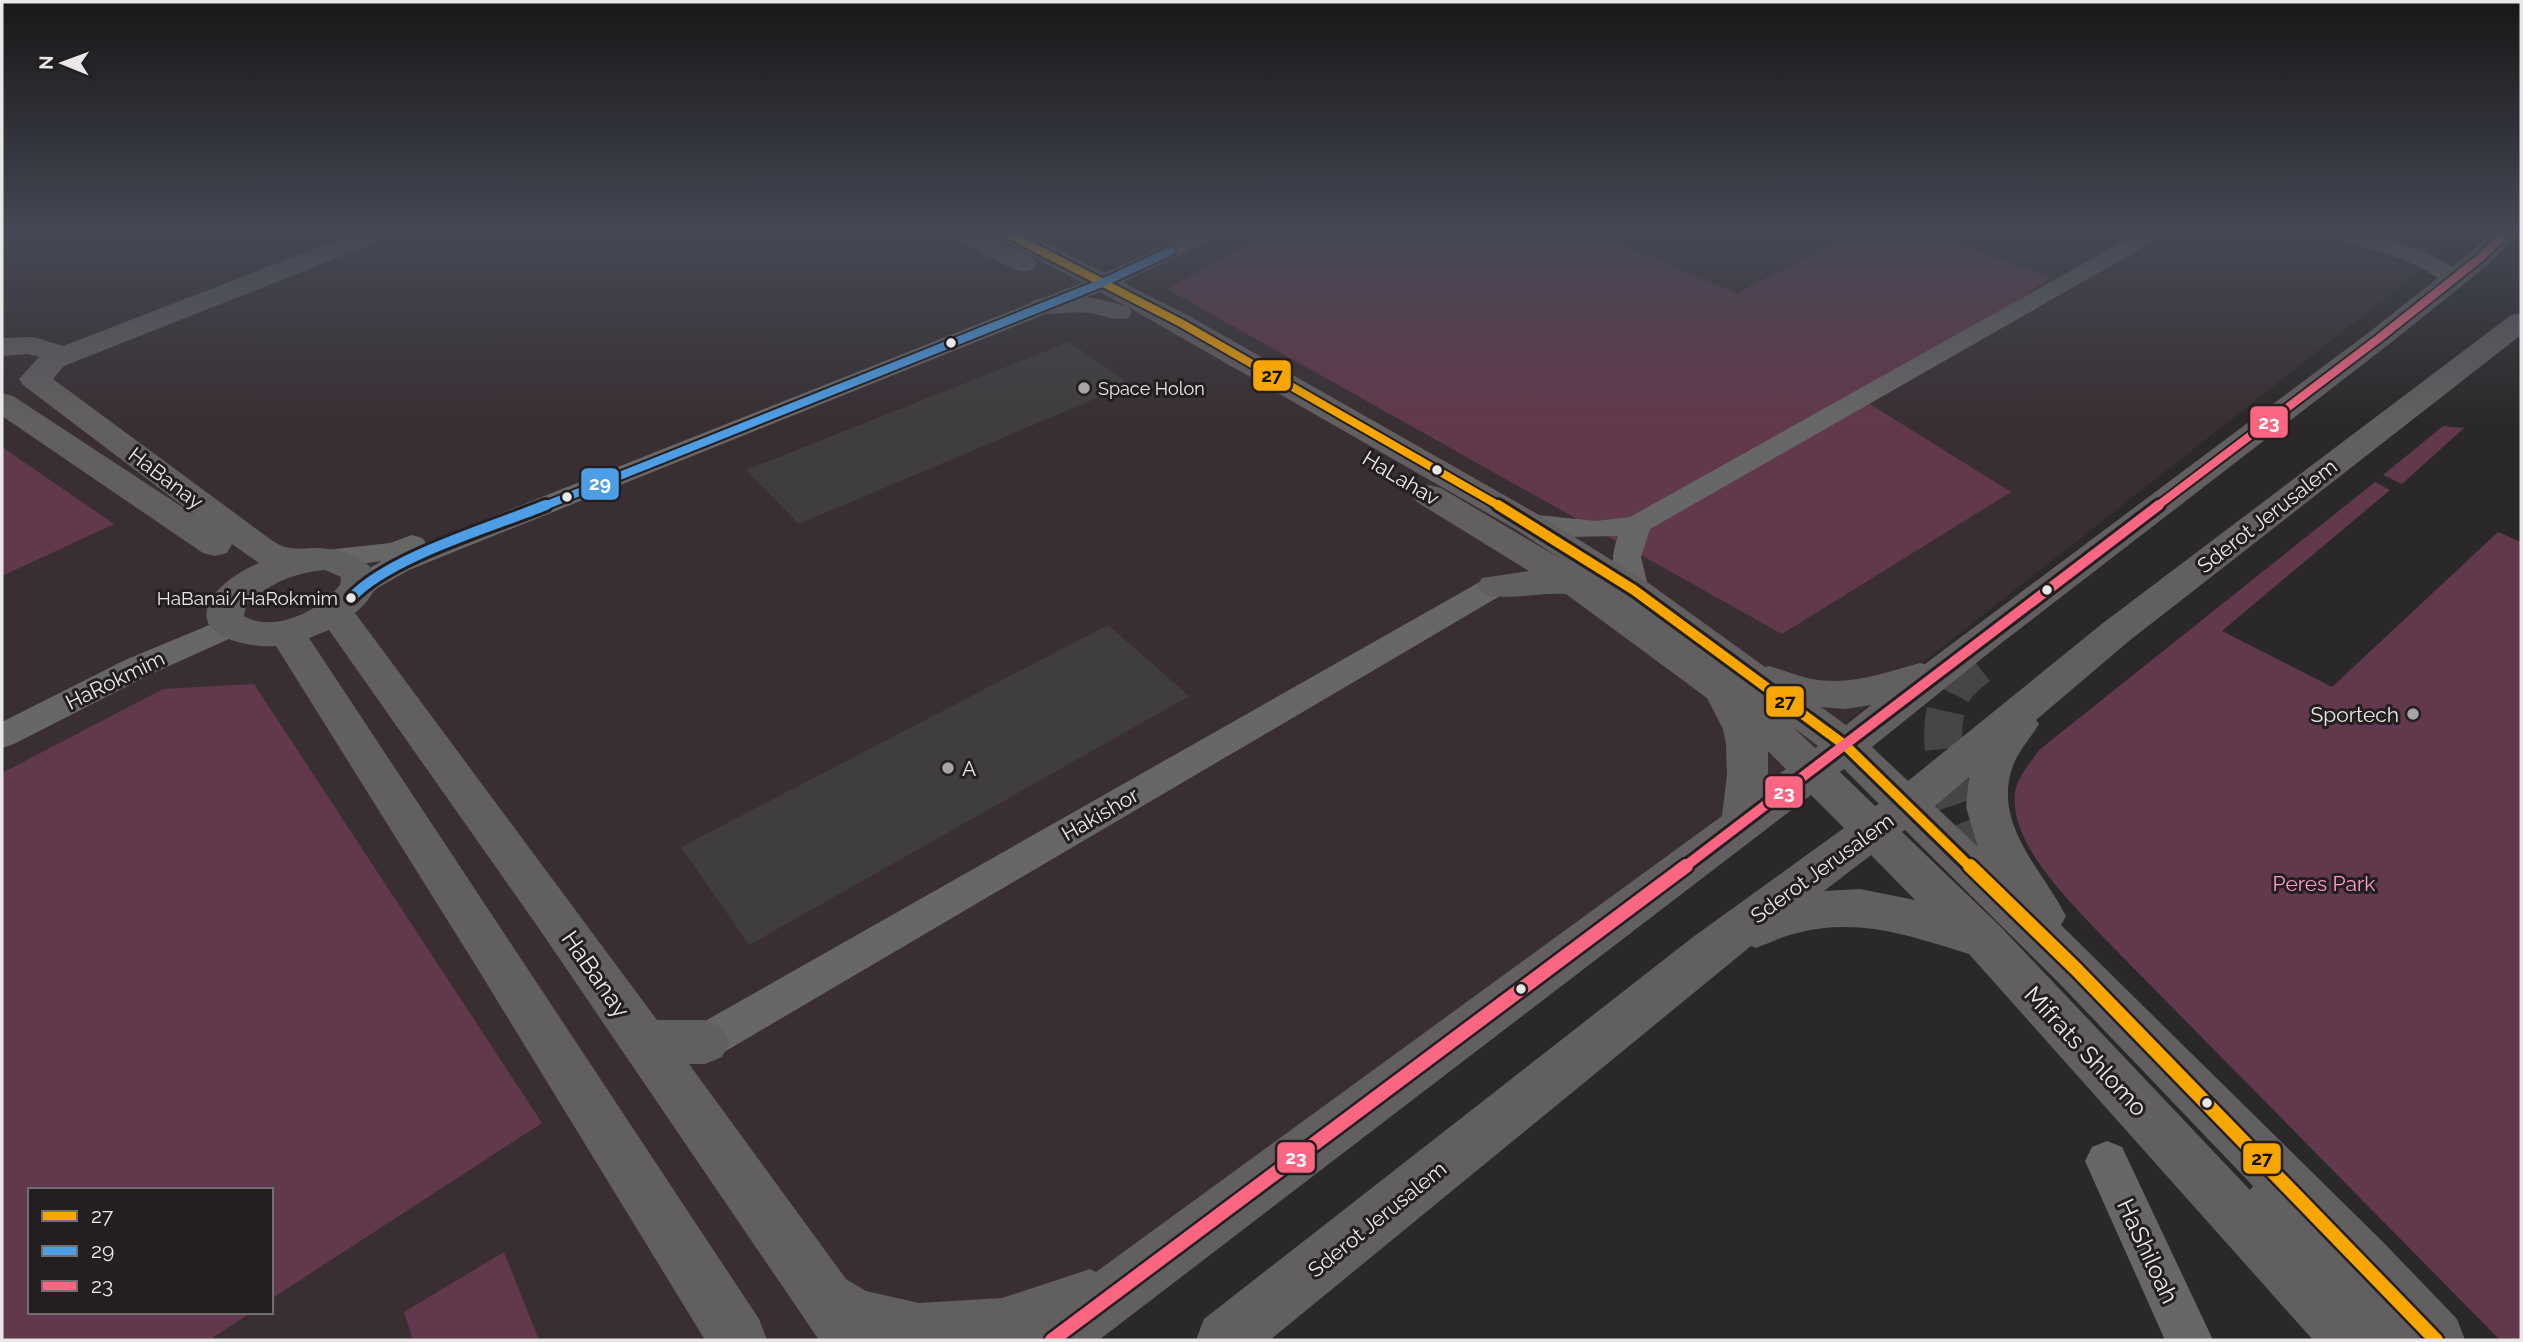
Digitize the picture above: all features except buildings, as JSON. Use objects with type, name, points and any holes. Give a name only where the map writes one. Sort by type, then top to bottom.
[{"type":"street","points":[[2,392],[43,362],[200,295]]},
{"type":"street","points":[[43,362],[218,295]]},
{"type":"street","points":[[1041,295],[1038,303],[398,564],[364,584],[343,605],[313,624],[287,633],[253,635],[231,626],[227,621],[227,607],[246,585],[264,574],[315,560],[395,551],[1038,303],[1089,304],[1092,295]]},
{"type":"street","name":"HaLahav","points":[[1117,295],[1352,448],[1634,590],[1725,674],[1777,736],[1811,771]]},
{"type":"street","points":[[1495,586],[1506,570],[1515,531],[1612,530],[1638,524],[2045,295]]},
{"type":"street","points":[[1052,1340],[1811,771],[1980,652],[2227,454],[2433,295]]},
{"type":"street","name":"Sderot Jerusalem","points":[[1225,1340],[1710,951],[1891,817],[2038,695],[2521,321]]},
{"type":"street","points":[[2,347],[28,345],[43,362]]},
{"type":"street","name":"HaBanay","points":[[43,362],[258,547],[273,556],[342,562],[353,567],[358,576],[358,587],[343,605],[838,1319]]},
{"type":"street","name":"HaBanay","points":[[2,402],[234,558],[242,566],[246,585]]},
{"type":"street","points":[[1634,590],[1625,566],[1625,554],[1638,524]]},
{"type":"street","name":"HaLahav","points":[[1515,531],[1575,583],[1846,746]]},
{"type":"street","points":[[1495,586],[1542,581],[1575,583]]},
{"type":"street","name":"Hakishor","points":[[705,1042],[1495,586]]},
{"type":"street","name":"HaRokmim","points":[[2,736],[136,668],[231,626]]},
{"type":"street","points":[[287,633],[738,1340]]},
{"type":"street","points":[[1742,824],[1750,761],[1746,732],[1735,711],[1725,674],[1836,697],[1891,687],[1926,674],[1959,656],[1980,652]]},
{"type":"street","points":[[2038,695],[1993,763],[1985,793],[1988,823],[2061,966],[2397,1340]]},
{"type":"street","name":"Mifrats Shlomo","points":[[1846,746],[1891,817],[1984,939],[2352,1340]]},
{"type":"street","name":"Mifrats Shlomo","points":[[1811,771],[1891,817],[2061,966],[2364,1263],[2436,1340]]},
{"type":"street","points":[[1710,951],[1770,922],[1824,909],[1873,909],[1984,939]]},
{"type":"street","points":[[640,1036],[663,1044],[705,1042]]},
{"type":"street","points":[[686,1102],[687,1080],[694,1060],[705,1042]]},
{"type":"street","name":"HaShiloah","points":[[2107,1161],[2189,1340]]},
{"type":"street","points":[[838,1319],[856,1317],[919,1332],[1002,1327],[1125,1287]]},
{"type":"shaded area","points":[[2,295],[2390,295],[1728,816],[1012,1340],[2,1340]]},
{"type":"green space","points":[[1177,295],[2026,295],[1870,404],[2011,492],[1782,634]]},
{"type":"green space","points":[[2443,426],[2464,428],[2402,484],[2383,475]]},
{"type":"green space","points":[[2,447],[114,524],[2,576]]},
{"type":"green space","name":"Peres Park","points":[[2375,482],[2390,490],[2222,631],[2332,687],[2498,532],[2521,542],[2521,1340],[2500,1340],[2101,935],[2044,870],[2031,851],[2016,812],[2016,787],[2039,750]]},
{"type":"green space","points":[[254,684],[542,1123],[273,1298],[273,1188],[28,1188],[28,1314],[249,1314],[209,1340],[2,1340],[2,773],[163,689]]},
{"type":"green space","points":[[504,1252],[539,1340],[413,1340],[404,1312]]},
{"type":"tunnel","points":[[1978,666],[1952,693],[1945,713],[1943,735],[1945,758],[1957,806],[1983,866]]},
{"type":"tunnel","points":[[1983,866],[1993,884]]},
{"type":"transit line","name":"29","points":[[351,598],[364,584],[399,564],[1073,295]]},
{"type":"transit line","name":"27","points":[[1126,295],[1181,323],[1527,522],[1634,590],[1846,746],[2076,969],[2436,1340]]},
{"type":"transit line","name":"23","points":[[1052,1340],[1846,746],[2434,295]]},
{"type":"place","name":"Space Holon","points":[[1084,388]]},
{"type":"place","name":"HaBanai/HaRokmim","points":[[351,598]]},
{"type":"place","name":"Sportech","points":[[2413,714]]},
{"type":"place","name":"A","points":[[948,768]]}]
